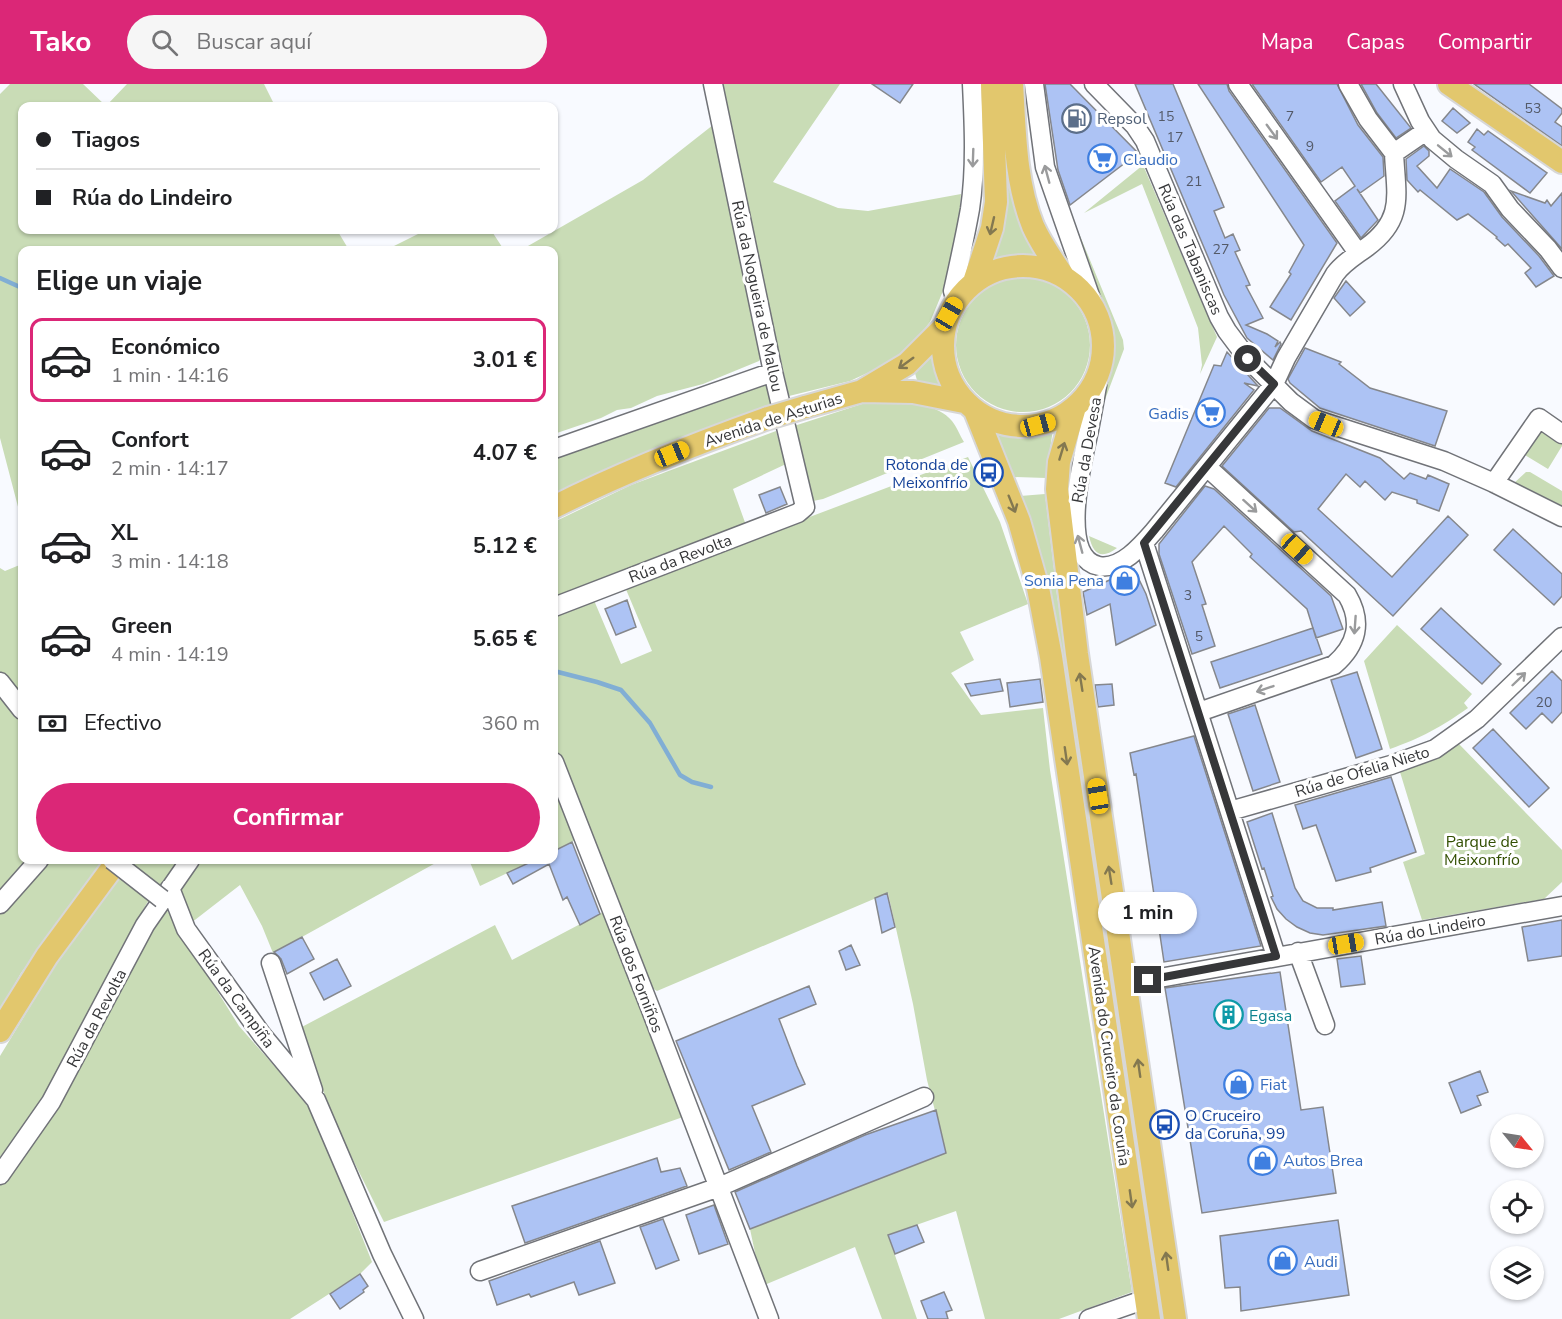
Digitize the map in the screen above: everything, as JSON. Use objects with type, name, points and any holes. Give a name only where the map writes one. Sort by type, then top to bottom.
[{"type":"main road","points":[[974,282],[992,228],[996,202],[992,84]]},
{"type":"main road","points":[[1012,84],[1021,188],[1039,238],[1064,277]]},
{"type":"main road","points":[[1449,84],[1562,162]]},
{"type":"main road","points":[[1034,266],[1054,272],[1079,288],[1095,310],[1102,333],[1103,353],[1100,367],[1089,392],[1075,407],[1051,421],[1025,427],[997,422],[970,406],[955,389],[947,372],[942,349],[945,326],[956,301],[974,282],[991,272],[1005,268],[1034,266]]},
{"type":"main road","name":"Avenida de Asturias","points":[[558,505],[656,460],[768,418],[862,391],[907,364],[945,326]]},
{"type":"main road","name":"Avenida de Asturias","points":[[862,391],[913,392],[970,406]]},
{"type":"main road","name":"Avenida do Cruceiro da Coruña","points":[[970,406],[1019,520],[1038,588],[1052,657],[1147,1309]]},
{"type":"main road","name":"Avenida do Cruceiro da Coruña","points":[[1075,407],[1059,462],[1057,489],[1077,654],[1175,1319]]},
{"type":"main road","points":[[0,1031],[46,956],[115,864]]},
{"type":"street","name":"Rúa da Nogueira de Mallou","points":[[713,84],[773,372],[804,507]]},
{"type":"street","points":[[956,301],[953,291],[970,208],[972,182],[974,144],[972,84]]},
{"type":"street","points":[[1034,84],[1045,167],[1095,310]]},
{"type":"street","name":"Rúa das Tabaniscas","points":[[1094,84],[1140,132],[1219,317],[1238,346],[1292,402],[1314,419],[1437,459],[1494,483],[1562,517]]},
{"type":"street","points":[[1238,84],[1358,253]]},
{"type":"street","points":[[1348,84],[1368,120],[1394,153],[1426,131]]},
{"type":"street","points":[[1403,84],[1426,131],[1448,153],[1492,184],[1510,209],[1548,249],[1562,268]]},
{"type":"street","name":"Rúa da Devesa","points":[[1100,367],[1077,492],[1076,513],[1079,548],[1091,563],[1105,566],[1123,560],[1144,543],[1274,384],[1286,358],[1341,265],[1380,237],[1388,228],[1395,212],[1397,199],[1394,153]]},
{"type":"street","points":[[558,447],[773,372]]},
{"type":"street","points":[[1494,483],[1539,418],[1562,434]]},
{"type":"street","points":[[1199,712],[1334,665],[1351,645],[1356,632],[1357,618],[1347,595],[1207,467]]},
{"type":"street","name":"Rúa da Revolta","points":[[558,605],[798,513],[804,507]]},
{"type":"street","points":[[1144,543],[1276,956]]},
{"type":"street","name":"Rúa de Ofelia Nieto","points":[[1230,812],[1391,765],[1435,749],[1477,719],[1562,637]]},
{"type":"street","points":[[0,682],[18,705]]},
{"type":"street","name":"Rúa dos Forniños","points":[[558,772],[769,1319]]},
{"type":"street","points":[[0,904],[35,864]]},
{"type":"street","points":[[119,864],[166,893]]},
{"type":"street","name":"Rúa da Revolta","points":[[0,1174],[51,1102],[145,925],[187,864]]},
{"type":"street","name":"Rúa da Campiña","points":[[166,893],[186,928],[262,1035],[316,1100]]},
{"type":"street","name":"Rúa do Lindeiro","points":[[1126,984],[1562,906]]},
{"type":"street","points":[[1298,952],[1325,1025]]},
{"type":"street","name":"Rúa da Campiña","points":[[271,963],[316,1100],[382,1254],[414,1319]]},
{"type":"street","points":[[480,1271],[719,1187],[924,1097]]},
{"type":"street","points":[[1089,1319],[1147,1309]]},
{"type":"green space","points":[[10,84],[83,84],[102,102],[18,102],[18,234],[339,234],[347,246],[18,246],[18,507],[0,438],[0,94]]},
{"type":"green space","points":[[127,84],[264,84],[273,102],[110,102]]},
{"type":"green space","points":[[719,84],[840,84],[773,182],[838,208],[868,211],[961,194],[958,232],[948,279],[930,322],[914,342],[891,362],[850,381],[789,396]]},
{"type":"green space","points":[[1001,84],[1014,204],[1037,257],[1022,254],[994,259],[1005,225],[1007,198]]},
{"type":"green space","points":[[713,125],[762,353],[759,361],[703,384],[657,396],[631,408],[617,410],[558,433],[558,246],[528,246],[549,234],[558,234],[558,229],[643,180]]},
{"type":"green space","points":[[1143,165],[1217,337],[1200,374],[1202,365],[1198,328],[1142,184],[1084,213]]},
{"type":"green space","points":[[1078,231],[1123,340],[1124,349],[1094,429],[1109,358],[1109,339],[1101,307],[1072,239]]},
{"type":"green space","points":[[418,234],[494,234],[501,246],[394,246]]},
{"type":"green space","points":[[1023,278],[1049,283],[1071,297],[1085,319],[1090,345],[1085,371],[1071,393],[1049,407],[1023,412],[997,407],[975,393],[961,371],[956,345],[961,319],[975,297],[997,283]]},
{"type":"green space","points":[[932,352],[942,388],[918,384],[913,366]]},
{"type":"green space","points":[[766,383],[770,386],[772,404],[763,409],[649,451],[558,493],[558,457],[608,435]]},
{"type":"green space","points":[[889,401],[923,405],[939,411],[952,421],[964,442],[813,501],[794,426],[865,403]]},
{"type":"green space","points":[[1537,424],[1562,439],[1562,446],[1548,469],[1520,452]]},
{"type":"green space","points":[[1053,429],[1046,478],[1013,477],[994,430],[1030,434]]},
{"type":"green space","points":[[776,431],[786,464],[733,489],[747,528],[558,598],[558,520],[631,485]]},
{"type":"green space","points":[[968,457],[1000,522],[1028,604],[960,632],[974,660],[951,673],[981,715],[1043,708],[1050,770],[1132,1292],[1059,1319],[985,1319],[956,1211],[888,1235],[917,1319],[882,1319],[855,1247],[762,1286],[750,1229],[946,1153],[927,1080],[913,1004],[888,893],[657,991],[649,986],[558,752],[558,614],[593,598],[621,664],[652,651],[625,587]]},
{"type":"green space","points":[[1526,472],[1530,472],[1562,491],[1562,509],[1513,484]]},
{"type":"green space","points":[[1045,494],[1057,595],[1156,1257],[1150,1258],[1020,496]]},
{"type":"green space","points":[[1089,536],[1117,548],[1106,554],[1098,553]]},
{"type":"green space","points":[[18,566],[18,864],[101,864],[21,973],[0,1010],[0,568],[5,571]]},
{"type":"green space","points":[[1397,625],[1472,694],[1464,703],[1468,708],[1458,715],[1421,736],[1390,749],[1364,661]]},
{"type":"green space","name":"Parque de Meixonfrío","points":[[1459,744],[1562,850],[1562,882],[1544,899],[1422,920],[1403,862],[1425,854],[1400,772]]},
{"type":"green space","points":[[558,789],[577,839],[558,849]]},
{"type":"green space","points":[[131,864],[178,864],[147,903],[121,948],[79,1037],[42,1103],[0,1157],[0,1056],[53,969],[104,897]]},
{"type":"green space","points":[[196,864],[434,864],[273,953],[262,926],[240,885],[191,923],[178,893]]},
{"type":"green space","points":[[471,864],[527,864],[480,886]]},
{"type":"green space","points":[[165,907],[239,1026],[313,1113],[372,1262],[360,1274],[290,1319],[0,1319],[0,1184],[65,1091]]},
{"type":"green space","points":[[603,912],[683,1117],[384,1222],[344,1142],[298,1029],[495,925],[512,960]]},
{"type":"building","points":[[872,84],[913,84],[900,103]]},
{"type":"building","name":"Repsol","points":[[1045,84],[1070,84],[1138,153],[1070,205],[1058,170]]},
{"type":"building","points":[[1135,84],[1173,84],[1224,207],[1214,211],[1225,238],[1233,234],[1240,250],[1235,252],[1250,285],[1246,286],[1263,318],[1246,325],[1278,341],[1275,347],[1280,342],[1273,360],[1247,338],[1224,295]]},
{"type":"building","points":[[1198,84],[1227,84],[1229,91],[1337,243],[1291,320],[1270,307],[1291,274],[1289,272],[1304,245]]},
{"type":"building","points":[[1252,84],[1337,84],[1358,125],[1383,157],[1384,176],[1360,193],[1357,189],[1378,220],[1361,238],[1335,201],[1355,186],[1342,167],[1321,182]]},
{"type":"building","points":[[1361,84],[1376,84],[1411,128],[1396,138],[1377,113]]},
{"type":"building","points":[[1474,84],[1529,84],[1562,109],[1562,113],[1555,122],[1562,127],[1562,146]]},
{"type":"building","points":[[1453,108],[1470,123],[1457,133],[1442,121]]},
{"type":"building","points":[[1477,129],[1484,135],[1488,131],[1547,173],[1530,193],[1472,150],[1475,147],[1468,142]]},
{"type":"building","points":[[1424,146],[1429,151],[1429,156],[1417,166],[1437,188],[1450,169],[1484,192],[1502,217],[1539,256],[1554,276],[1536,287],[1525,273],[1531,268],[1508,244],[1505,246],[1468,214],[1457,220],[1420,190],[1418,192],[1407,180],[1406,159]]},
{"type":"building","points":[[1511,191],[1545,203],[1547,200],[1551,206],[1562,193],[1562,249]]},
{"type":"building","points":[[1346,281],[1365,302],[1350,316],[1334,298]]},
{"type":"building","points":[[1305,348],[1341,362],[1339,364],[1370,388],[1447,411],[1435,446],[1320,408],[1288,379]]},
{"type":"building","points":[[1227,352],[1258,386],[1244,383],[1254,390],[1176,487],[1165,483],[1214,365],[1221,366]]},
{"type":"building","points":[[1269,408],[1280,408],[1312,431],[1380,458],[1404,479],[1410,473],[1426,479],[1428,475],[1449,484],[1439,511],[1417,503],[1417,500],[1392,492],[1385,500],[1365,481],[1360,487],[1346,474],[1318,509],[1392,577],[1448,516],[1468,535],[1393,616],[1301,531],[1294,532],[1222,466]]},
{"type":"building","points":[[1205,486],[1214,489],[1331,596],[1343,629],[1316,638],[1307,609],[1250,557],[1252,554],[1224,526],[1192,562],[1206,604],[1202,605],[1215,646],[1192,654],[1159,554],[1159,544]]},
{"type":"building","points":[[780,487],[787,504],[766,513],[759,495]]},
{"type":"building","points":[[1513,529],[1562,574],[1562,596],[1554,605],[1494,550]]},
{"type":"building","points":[[1134,569],[1146,594],[1156,625],[1116,645],[1110,604],[1087,615],[1083,592]]},
{"type":"building","points":[[627,600],[636,627],[616,635],[605,609]]},
{"type":"building","points":[[1441,608],[1501,664],[1482,684],[1421,629]]},
{"type":"building","points":[[1313,628],[1322,654],[1220,688],[1211,662]]},
{"type":"building","points":[[1552,671],[1562,681],[1562,712],[1552,723],[1542,713],[1526,729],[1510,713]]},
{"type":"building","points":[[1357,672],[1382,749],[1356,758],[1331,680]]},
{"type":"building","points":[[1000,679],[1003,691],[971,696],[965,684]]},
{"type":"building","points":[[1040,679],[1043,702],[1010,707],[1007,683]]},
{"type":"building","points":[[1112,684],[1114,705],[1098,707],[1095,685]]},
{"type":"building","points":[[1255,705],[1280,782],[1253,791],[1228,714]]},
{"type":"building","points":[[1493,729],[1549,788],[1529,807],[1473,748]]},
{"type":"building","points":[[1194,736],[1261,946],[1164,962],[1136,774],[1134,775],[1130,753]]},
{"type":"building","points":[[1391,777],[1416,852],[1370,868],[1371,872],[1336,881],[1316,825],[1303,829],[1295,805]]},
{"type":"building","points":[[1272,813],[1295,888],[1303,901],[1317,908],[1333,908],[1333,910],[1382,902],[1386,926],[1323,935],[1310,933],[1286,919],[1277,909],[1271,897],[1273,896],[1247,822]]},
{"type":"building","points":[[572,842],[600,914],[580,925],[567,897],[563,900],[549,864],[558,864],[558,849]]},
{"type":"building","points":[[526,864],[549,864],[513,884],[507,873]]},
{"type":"building","points":[[887,893],[895,927],[882,933],[875,898]]},
{"type":"building","points":[[1562,920],[1562,956],[1528,961],[1522,927]]},
{"type":"building","points":[[302,937],[314,959],[287,974],[281,959],[274,952]]},
{"type":"building","points":[[851,945],[860,965],[846,970],[839,951]]},
{"type":"building","points":[[1361,956],[1365,984],[1341,987],[1337,959]]},
{"type":"building","points":[[337,959],[351,986],[324,1000],[310,973]]},
{"type":"building","points":[[1280,972],[1301,1110],[1323,1107],[1336,1193],[1202,1213],[1165,988]]},
{"type":"building","points":[[809,986],[816,1004],[779,1019],[805,1084],[752,1106],[771,1152],[729,1170],[676,1041]]},
{"type":"building","points":[[1480,1071],[1488,1092],[1477,1096],[1481,1105],[1461,1113],[1449,1083]]},
{"type":"building","points":[[936,1110],[946,1153],[750,1229],[735,1192],[865,1135]]},
{"type":"building","points":[[657,1158],[661,1172],[680,1168],[687,1186],[525,1243],[512,1206]]},
{"type":"building","points":[[714,1205],[728,1244],[699,1254],[686,1215]]},
{"type":"building","points":[[663,1219],[679,1260],[656,1269],[640,1227]]},
{"type":"building","name":"Audi","points":[[1338,1220],[1349,1295],[1241,1311],[1240,1287],[1225,1288],[1220,1236]]},
{"type":"building","points":[[917,1225],[924,1242],[895,1254],[888,1235]]},
{"type":"building","points":[[600,1241],[615,1283],[579,1295],[574,1282],[531,1297],[529,1294],[497,1305],[489,1281]]},
{"type":"building","points":[[360,1274],[368,1286],[363,1290],[364,1292],[340,1309],[330,1294]]},
{"type":"building","points":[[944,1292],[952,1310],[946,1312],[948,1319],[928,1319],[921,1301]]},
{"type":"waterway","points":[[0,278],[18,286]]},
{"type":"waterway","points":[[558,672],[621,690],[650,723],[680,775],[692,782],[711,787]]},
{"type":"place","name":"Repsol","points":[[1076,118]]},
{"type":"place","name":"Claudio","points":[[1102,159]]},
{"type":"place","name":"Gadis","points":[[1210,413]]},
{"type":"place","name":"Rotonda de Meixonfrío","points":[[989,473]]},
{"type":"place","name":"Sonia Pena","points":[[1125,580]]},
{"type":"place","name":"Egasa","points":[[1228,1015]]},
{"type":"place","name":"Fiat","points":[[1239,1084]]},
{"type":"place","name":"O Cruceiro da Coruña, 99","points":[[1164,1124]]},
{"type":"place","name":"Autos Brea","points":[[1262,1160]]},
{"type":"place","name":"Audi","points":[[1283,1261]]},
{"type":"route","points":[[1148,980],[1276,956],[1144,543],[1274,384],[1248,359]]}]
